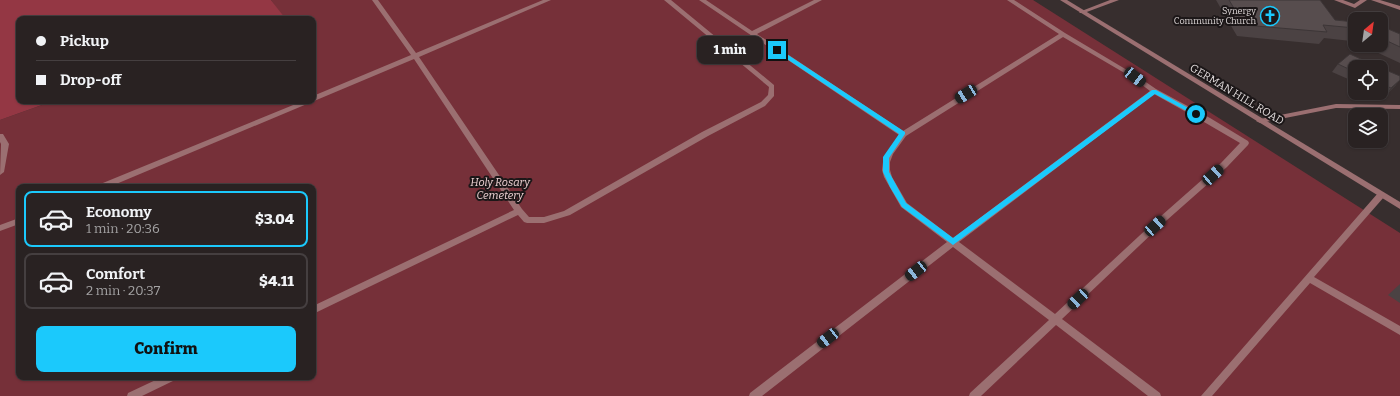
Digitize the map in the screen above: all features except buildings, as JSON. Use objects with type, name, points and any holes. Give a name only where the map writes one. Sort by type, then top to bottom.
[{"type":"street","points":[[374,0],[416,57],[519,211],[527,220],[544,220],[567,213],[705,134],[763,104],[771,96],[772,86],[667,0]]},
{"type":"street","points":[[316,98],[416,57],[548,0]]},
{"type":"street","points":[[702,0],[902,134]]},
{"type":"street","points":[[752,34],[819,0]]},
{"type":"street","points":[[974,396],[1245,143],[1154,91],[1135,77],[1010,0]]},
{"type":"street","name":"GERMAN HILL ROAD","points":[[1063,0],[1400,206]]},
{"type":"street","points":[[1082,12],[1116,0]]},
{"type":"street","points":[[1337,0],[1355,6],[1364,0]]},
{"type":"street","points":[[1374,0],[1400,8]]},
{"type":"street","points":[[1063,34],[902,134],[886,157],[886,172],[904,205],[1156,396]]},
{"type":"street","points":[[754,396],[953,242],[1154,91]]},
{"type":"street","points":[[108,184],[302,104]]},
{"type":"street","points":[[1260,121],[1336,106],[1400,107]]},
{"type":"street","points":[[0,136],[5,144],[0,172]]},
{"type":"street","points":[[1206,396],[1381,195]]},
{"type":"street","points":[[316,309],[519,211]]},
{"type":"street","points":[[0,228],[16,222]]},
{"type":"street","points":[[1308,278],[1400,331]]},
{"type":"street","points":[[132,396],[166,380]]},
{"type":"green space","name":"Holy Rosary Cemetery","points":[[271,0],[1033,0],[1400,233],[1400,396],[0,396],[0,120],[45,104],[316,104],[316,16],[283,16]]},
{"type":"shaded area","points":[[0,0],[271,0],[283,16],[16,16],[16,104],[45,104],[0,120]]},
{"type":"place","name":"Synergy Community Church","points":[[1270,16]]},
{"type":"route","points":[[777,50],[902,134],[886,157],[886,172],[893,187],[904,205],[953,242],[1154,91],[1196,114]]}]
